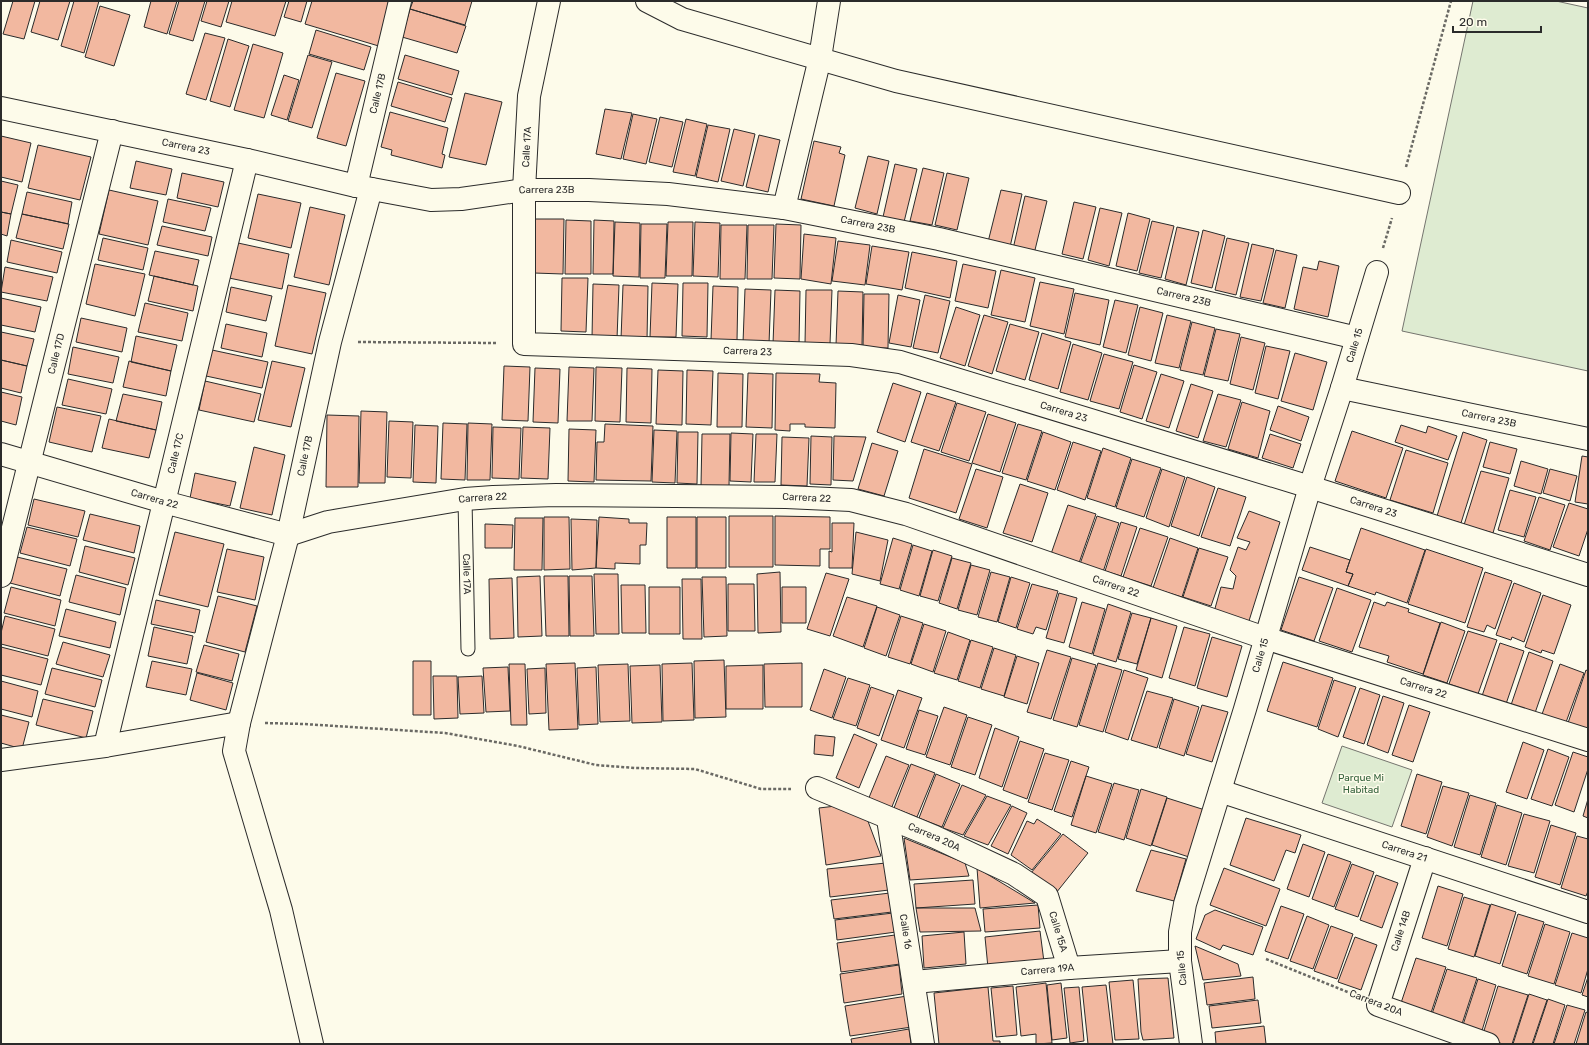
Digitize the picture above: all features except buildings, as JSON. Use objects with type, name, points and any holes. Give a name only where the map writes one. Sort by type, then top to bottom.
[{"type":"street","name":"Calle 17B","points":[[312,1044],[281,910],[234,751],[238,723],[288,535],[363,188],[400,1]]},
{"type":"street","name":"Calle 17A","points":[[524,344],[524,190],[529,96],[549,1]]},
{"type":"street","points":[[647,1],[682,19],[896,81],[1399,193]]},
{"type":"street","points":[[784,208],[820,58],[829,1]]},
{"type":"street","name":"Carrera 23","points":[[1,108],[247,160],[363,188]]},
{"type":"street","name":"Calle 17D","points":[[1,576],[112,131]]},
{"type":"street","name":"Calle 17C","points":[[105,746],[247,160]]},
{"type":"street","name":"Carrera 23B","points":[[363,188],[431,200],[461,199],[524,190],[589,190],[668,194],[784,208],[939,239],[1357,338]]},
{"type":"street","name":"Calle 15","points":[[1191,1044],[1180,960],[1180,932],[1186,904],[1310,487],[1377,272]]},
{"type":"street","name":"Carrera 23","points":[[524,344],[851,355],[900,362],[1310,487],[1588,575]]},
{"type":"street","name":"Carrera 23B","points":[[1342,388],[1588,439]]},
{"type":"street","name":"Carrera 22","points":[[1,454],[164,502],[288,535],[328,522],[465,499],[556,495],[786,497],[851,500],[906,514],[1265,638],[1588,740]]},
{"type":"street","points":[[1,760],[105,746],[238,723]]},
{"type":"street","name":"Carrera 20A","points":[[817,788],[935,837],[1014,874],[1047,896]]},
{"type":"street","name":"Carrera 21","points":[[1220,791],[1588,912]]},
{"type":"street","name":"Calle 16","points":[[888,818],[923,1044]]},
{"type":"street","name":"Calle 14B","points":[[1378,1005],[1425,858]]},
{"type":"street","name":"Calle 15A","points":[[1047,896],[1069,968]]},
{"type":"street","name":"Carrera 19A","points":[[914,982],[1180,960]]},
{"type":"street","name":"Carrera 20A","points":[[1378,1005],[1488,1044]]},
{"type":"lane","name":"Calle 17A","points":[[465,499],[468,649]]},
{"type":"path","points":[[1377,272],[1450,1]]},
{"type":"path","points":[[330,342],[524,344]]},
{"type":"path","points":[[238,723],[304,724],[445,733],[518,746],[596,765],[635,768],[694,769],[761,790],[817,788]]},
{"type":"path","name":"Carrera 20A","points":[[1266,959],[1378,1005]]},
{"type":"green space","points":[[1473,1],[1556,1],[1588,8],[1588,371],[1402,331]]},
{"type":"green space","name":"Parque Mi Habitad","points":[[1342,746],[1412,770],[1392,827],[1322,803]]}]
